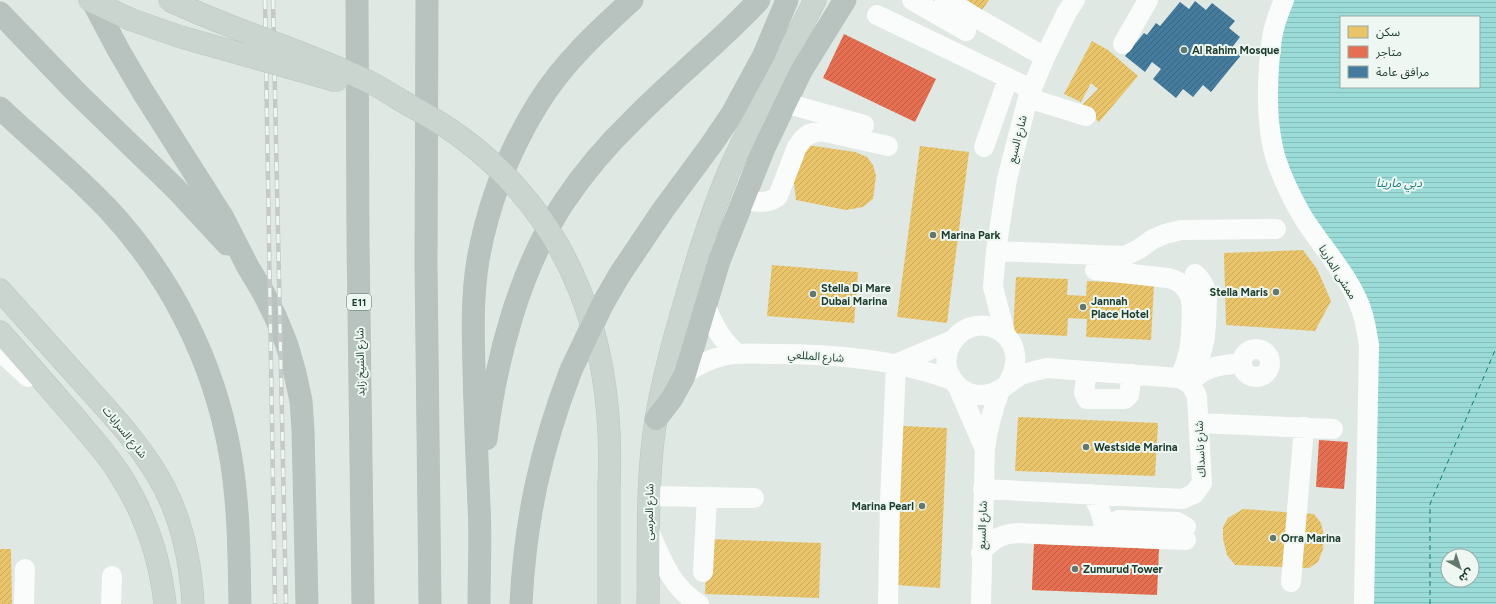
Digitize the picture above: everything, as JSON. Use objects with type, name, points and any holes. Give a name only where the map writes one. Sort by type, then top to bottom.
[{"type":"highway","points":[[92,0],[143,92],[223,218],[248,267],[263,292],[287,345],[295,373],[304,430],[307,604]]},
{"type":"highway","name":"شارع الشيخ زايد","points":[[357,0],[358,242],[363,604]]},
{"type":"highway","points":[[427,0],[426,264],[430,604]]},
{"type":"highway","points":[[479,604],[479,508],[475,426],[473,318],[478,261],[491,205],[500,178],[512,151],[540,101],[575,55],[632,0]]},
{"type":"highway","points":[[479,508],[487,430],[493,392],[502,354],[525,279],[549,227],[564,203],[598,157],[634,118],[759,0]]},
{"type":"highway","points":[[521,604],[526,542],[532,500],[548,438],[571,370],[599,311],[620,274],[663,210],[722,130],[741,99],[772,39],[787,0]]},
{"type":"highway","points":[[656,419],[672,398],[685,374],[719,261],[764,148],[801,71],[845,0]]},
{"type":"highway","points":[[0,13],[76,92],[194,208],[248,267]]},
{"type":"highway","points":[[0,108],[86,188],[128,232],[164,282],[194,336],[216,394],[224,423],[230,454],[237,515],[240,604]]},
{"type":"main road","points":[[89,0],[132,20],[181,37],[398,98]]},
{"type":"main road","points":[[169,0],[235,29],[346,71],[421,110],[453,131],[483,155],[501,172],[535,210],[563,253],[576,280],[595,336],[602,365],[610,425],[609,604]]},
{"type":"main road","name":"شارع المرسى","points":[[648,604],[649,496],[656,419],[675,333],[712,214],[729,172],[748,130],[815,0]]},
{"type":"main road","name":"شارع السرايات","points":[[0,290],[107,409],[149,461],[165,490],[178,522],[187,554],[193,604]]},
{"type":"main road","points":[[0,332],[102,449],[120,474],[135,501],[147,529],[157,559],[165,604]]},
{"type":"street","points":[[912,0],[966,31]]},
{"type":"street","points":[[945,0],[1045,57]]},
{"type":"street","points":[[1123,44],[1148,0]]},
{"type":"street","name":"ممشى المارينا","points":[[1284,0],[1272,37],[1268,86],[1269,122],[1275,158],[1287,188],[1301,214],[1351,289],[1363,314],[1369,345],[1364,604]]},
{"type":"street","name":"شارع السبع","points":[[1010,343],[993,287],[996,251],[1007,179],[1032,88],[1045,57],[1071,4]]},
{"type":"street","points":[[877,15],[1032,88]]},
{"type":"street","points":[[925,26],[1032,88],[1086,116]]},
{"type":"street","points":[[984,147],[1008,78]]},
{"type":"street","points":[[785,103],[864,125]]},
{"type":"street","points":[[743,200],[767,202],[778,196],[796,147],[809,134],[821,131],[888,146]]},
{"type":"street","points":[[996,251],[1125,256],[1154,239],[1181,230],[1276,229]]},
{"type":"street","points":[[1095,270],[1168,278],[1177,281],[1184,287],[1191,300],[1187,383]]},
{"type":"street","points":[[1187,383],[1201,355],[1206,335],[1207,294],[1203,283],[1195,274]]},
{"type":"street","name":"شارع السبع","points":[[972,327],[993,287]]},
{"type":"street","points":[[706,306],[717,332],[736,353]]},
{"type":"street","points":[[1047,368],[1010,343],[999,331],[991,327],[982,326],[972,327],[959,334],[953,340],[948,349],[946,360],[947,370],[955,383],[968,393],[979,395],[990,394],[1034,371],[1047,368],[1132,374],[1187,383],[1200,372],[1214,366],[1243,368]]},
{"type":"street","points":[[888,604],[890,503],[896,364],[953,340]]},
{"type":"street","points":[[1004,386],[1014,373],[1016,362],[1010,343]]},
{"type":"street","name":"شارع المللعي","points":[[685,374],[708,360],[736,353],[818,354],[896,364],[934,373],[955,383]]},
{"type":"street","points":[[3,356],[38,385],[60,400]]},
{"type":"street","points":[[1086,371],[1084,393],[1087,398],[1125,399],[1129,395],[1132,374]]},
{"type":"street","name":"شارع السبع","points":[[955,383],[985,448]]},
{"type":"street","name":"شارع ناسداك","points":[[983,489],[1182,499],[1194,494],[1202,483],[1199,423],[1197,397],[1187,383]]},
{"type":"street","name":"شارع السبع","points":[[980,604],[985,448],[993,408],[1004,386]]},
{"type":"street","points":[[1199,423],[1333,428]]},
{"type":"street","points":[[1291,582],[1304,427]]},
{"type":"street","points":[[1098,495],[1114,506],[1114,532]]},
{"type":"street","points":[[649,496],[754,498]]},
{"type":"street","points":[[703,572],[707,497]]},
{"type":"street","points":[[981,553],[999,537],[1017,533],[1114,532],[1177,522],[1186,534]]},
{"type":"street","points":[[649,531],[676,586],[689,598],[699,604]]},
{"type":"street","points":[[24,604],[25,569]]},
{"type":"street","points":[[111,604],[112,576]]},
{"type":"water","name":"دبي مارينا","points":[[1291,0],[1496,0],[1496,604],[1368,604],[1372,344],[1291,191],[1271,80]]},
{"type":"building: سكن","points":[[967,0],[989,0],[982,10]]},
{"type":"building: سكن","points":[[1092,41],[1108,50],[1138,76],[1099,122],[1081,106],[1098,89],[1091,83],[1081,102],[1064,94]]},
{"type":"building: سكن","points":[[807,145],[855,152],[867,157],[873,165],[876,176],[873,199],[863,207],[846,210],[796,200],[793,175]]},
{"type":"building: سكن","name":"Marina Park","points":[[920,146],[969,152],[947,323],[897,317]]},
{"type":"building: سكن","name":"Stella Maris","points":[[1303,250],[1317,269],[1331,301],[1315,331],[1226,325],[1224,253]]},
{"type":"building: سكن","name":"Stella Di Mare Dubai Marina","points":[[772,265],[858,272],[854,323],[767,316]]},
{"type":"building: سكن","name":"Jannah Place Hotel","points":[[1016,277],[1068,279],[1067,295],[1086,296],[1087,281],[1154,284],[1151,340],[1086,337],[1087,319],[1068,318],[1067,336],[1013,333]]},
{"type":"building: سكن","name":"Westside Marina","points":[[1018,417],[1158,423],[1155,476],[1015,471]]},
{"type":"building: سكن","name":"Marina Pearl","points":[[902,426],[947,428],[940,588],[897,585]]},
{"type":"building: سكن","name":"Orra Marina","points":[[1243,509],[1314,514],[1321,523],[1324,536],[1323,549],[1318,562],[1309,568],[1235,565],[1227,555],[1223,539],[1223,527],[1228,518]]},
{"type":"building: سكن","points":[[708,539],[821,543],[819,598],[705,594]]},
{"type":"building: سكن","name":"Zumurud Tower","points":[[1034,544],[1119,548],[1117,593],[1032,590]]},
{"type":"building: سكن","points":[[0,549],[11,549],[12,604],[0,604]]},
{"type":"building: متاجر","points":[[844,34],[936,79],[915,122],[823,78]]},
{"type":"building: متاجر","points":[[1319,440],[1348,442],[1344,489],[1316,487]]},
{"type":"building: متاجر","name":"Zumurud Tower","points":[[1034,544],[1159,549],[1157,595],[1032,590]]},
{"type":"building: مرافق عامة","name":"Al Rahim Mosque","points":[[1195,1],[1206,10],[1212,3],[1235,21],[1229,28],[1240,37],[1233,46],[1242,54],[1211,92],[1203,85],[1193,97],[1183,89],[1176,98],[1153,79],[1161,69],[1152,62],[1145,72],[1125,56],[1144,33],[1147,35],[1156,23],[1160,26],[1180,2],[1189,9]]},
{"type":"ferry route","points":[[1430,604],[1430,504],[1496,348]]},
{"type":"railway","points":[[265,0],[275,604]]},
{"type":"railway","points":[[273,0],[286,604]]},
{"type":"place","name":"Al Rahim Mosque","points":[[1184,50]]},
{"type":"place","name":"Marina Park","points":[[933,235]]},
{"type":"place","name":"Stella Maris","points":[[1276,292]]},
{"type":"place","name":"Stella Di Mare Dubai Marina","points":[[813,294]]},
{"type":"place","name":"Jannah Place Hotel","points":[[1083,307]]},
{"type":"place","name":"Westside Marina","points":[[1086,447]]},
{"type":"place","name":"Marina Pearl","points":[[922,506]]},
{"type":"place","name":"Orra Marina","points":[[1273,538]]},
{"type":"place","name":"Zumurud Tower","points":[[1075,569]]}]
